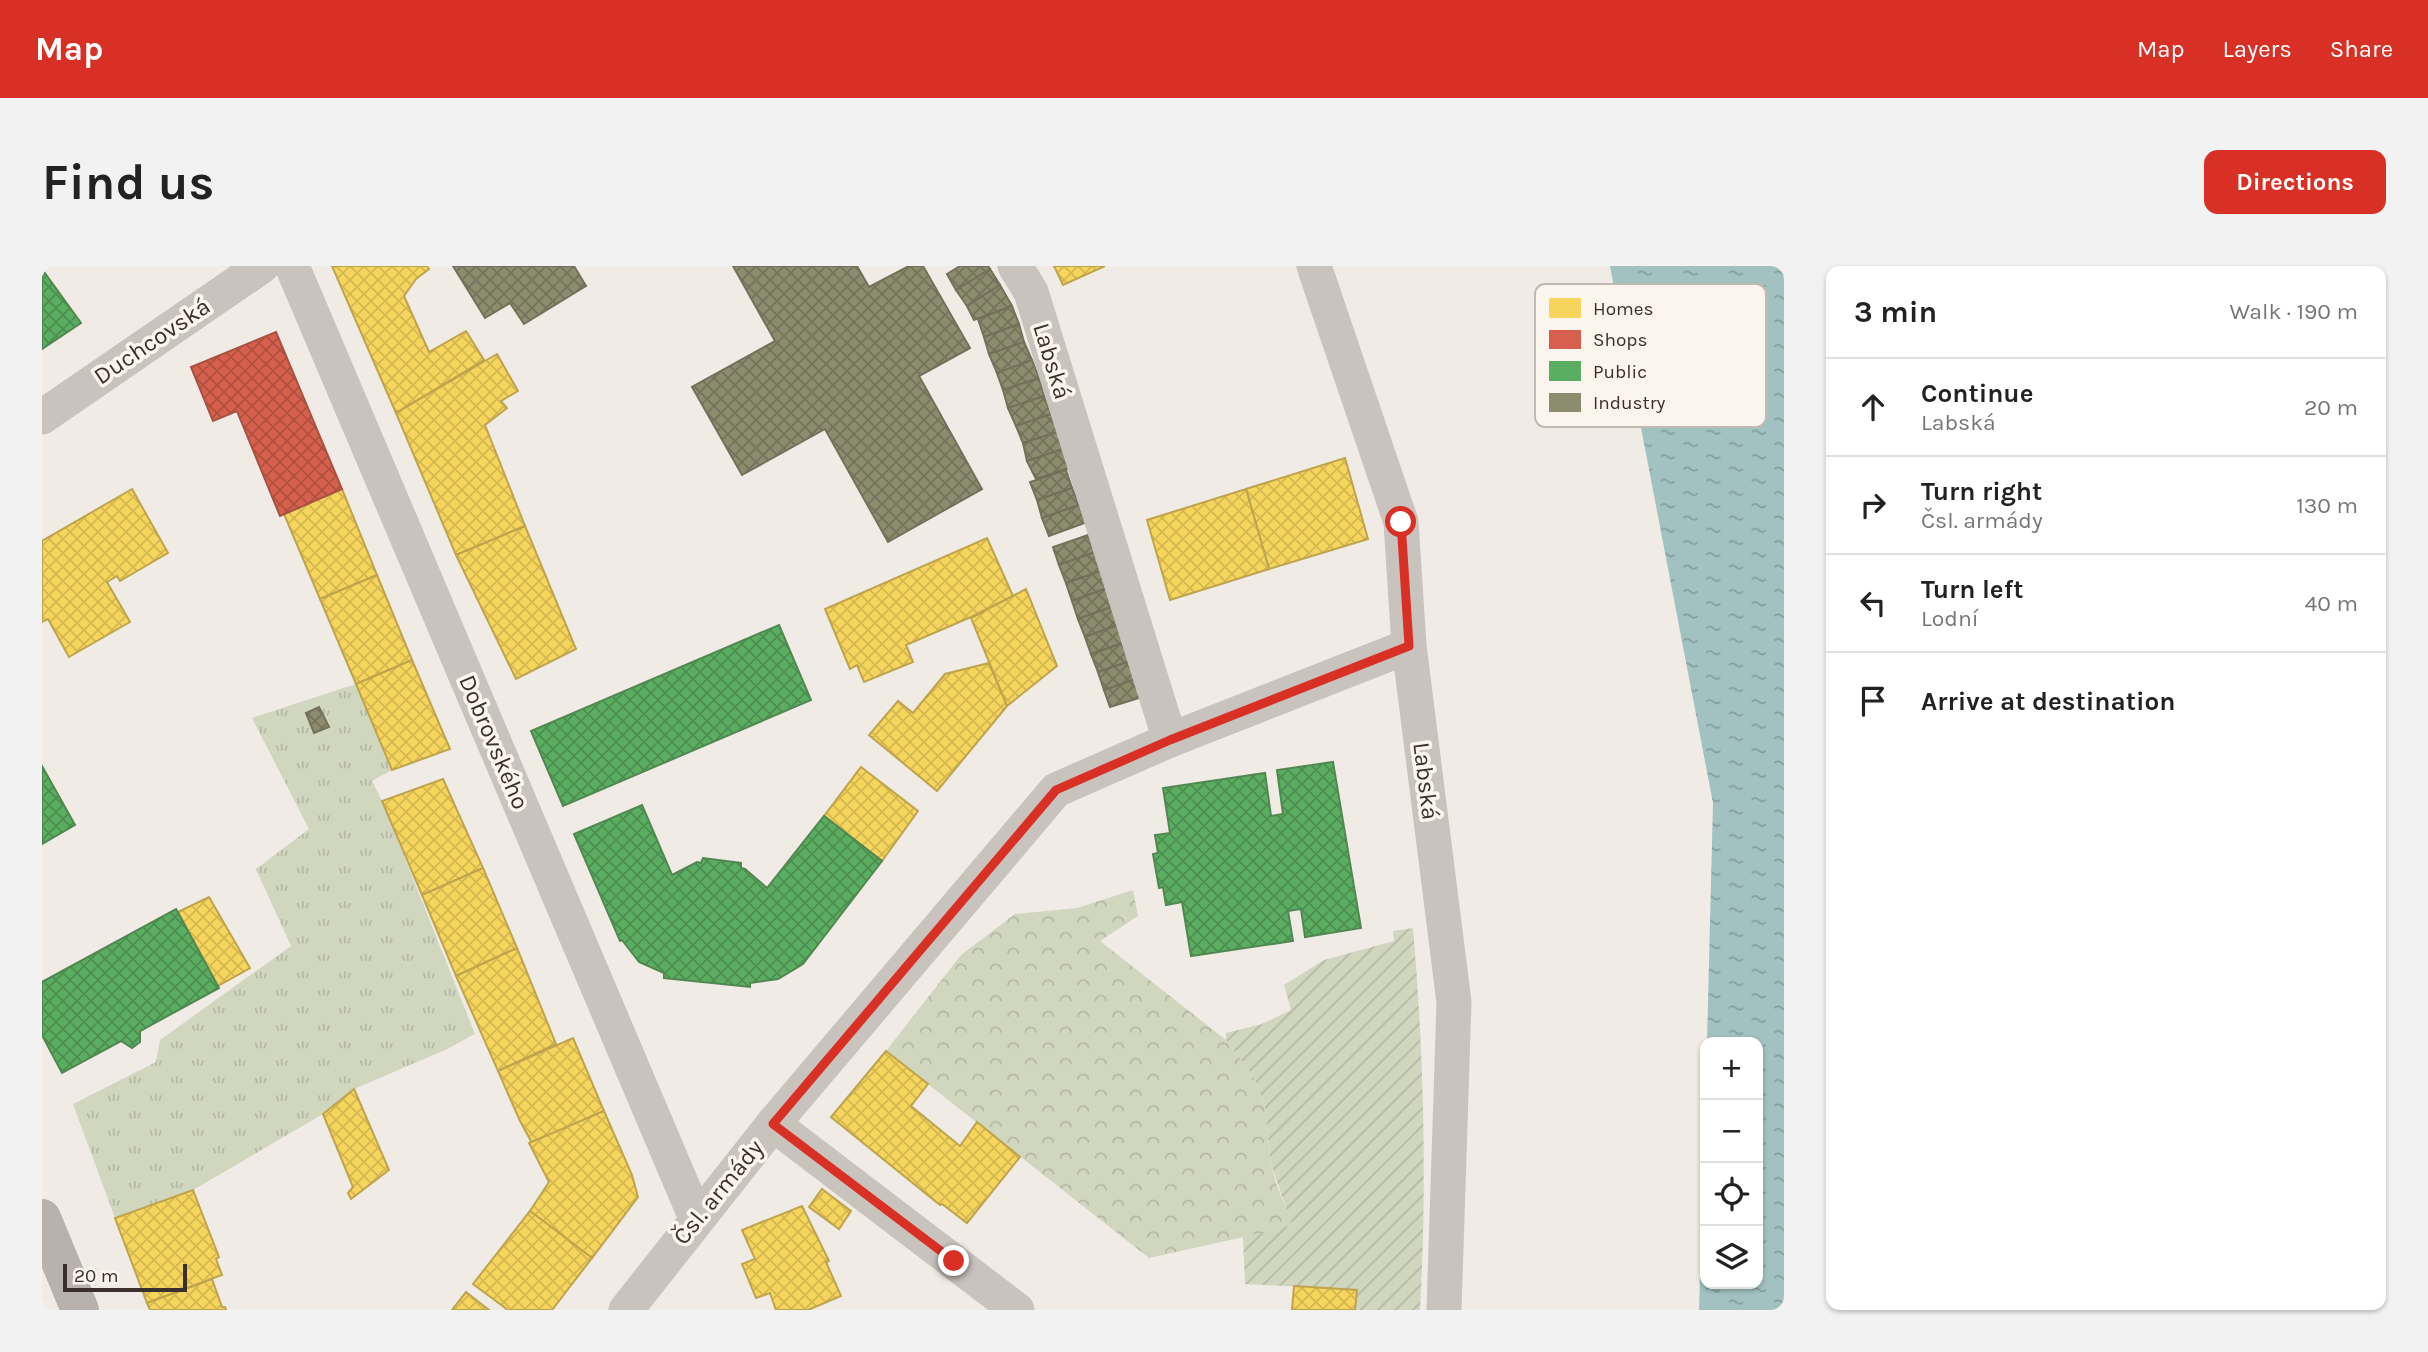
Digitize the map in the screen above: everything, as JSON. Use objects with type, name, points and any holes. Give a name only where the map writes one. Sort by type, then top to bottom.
[{"type":"main road","points":[[42,1218],[80,1310]]},
{"type":"street","name":"Duchcovská","points":[[42,417],[262,266]]},
{"type":"street","name":"Dobrovského","points":[[292,266],[696,1218]]},
{"type":"street","name":"Labská","points":[[1015,266],[1031,292],[1170,740]]},
{"type":"street","name":"Labská","points":[[1314,266],[1401,522],[1409,646],[1454,1002],[1444,1310]]},
{"type":"street","name":"Čsl. armády","points":[[626,1310],[696,1218],[773,1124],[1056,790],[1170,740],[1409,646]]},
{"type":"street","points":[[773,1124],[1017,1310]]},
{"type":"green space","points":[[356,684],[392,770],[372,781],[475,1034],[445,1050],[354,1089],[323,1114],[193,1190],[115,1218],[73,1104],[156,1062],[160,1040],[291,946],[256,869],[309,829],[252,718]]},
{"type":"green space","points":[[1133,890],[1138,916],[1100,941],[1226,1040],[1253,1075],[1265,1106],[1271,1164],[1276,1183],[1293,1226],[1149,1258],[886,1051],[961,955],[1015,914],[1077,908]]},
{"type":"green space","points":[[1413,928],[1423,1119],[1420,1310],[1355,1310],[1356,1290],[1245,1284],[1243,1237],[1292,1225],[1271,1164],[1265,1106],[1253,1075],[1226,1040],[1226,1033],[1262,1024],[1291,1010],[1284,985],[1324,960],[1394,941],[1393,931]]},
{"type":"water","points":[[1610,266],[1784,266],[1784,1310],[1699,1310],[1700,1277],[1700,1289],[1763,1289],[1763,1037],[1707,1037],[1713,803],[1641,427],[1766,427],[1766,284],[1613,284]]},
{"type":"building: Homes","points":[[332,266],[427,266],[429,269],[416,279],[404,296],[429,352],[466,331],[484,360],[396,413]]},
{"type":"building: Homes","points":[[1054,266],[1105,266],[1063,285]]},
{"type":"building: Homes","points":[[497,354],[518,391],[501,401],[507,408],[485,425],[525,526],[456,555],[396,413]]},
{"type":"building: Homes","points":[[1345,458],[1368,539],[1269,569],[1246,489]]},
{"type":"building: Homes","points":[[132,489],[168,553],[120,581],[117,576],[107,582],[130,622],[69,657],[48,619],[42,622],[42,541]]},
{"type":"building: Homes","points":[[342,489],[377,575],[320,599],[284,514]]},
{"type":"building: Homes","points":[[1246,489],[1269,569],[1170,600],[1147,520]]},
{"type":"building: Homes","points":[[525,526],[576,649],[516,679],[456,555]]},
{"type":"building: Homes","points":[[987,538],[1013,596],[906,645],[913,662],[864,682],[857,665],[850,669],[825,609]]},
{"type":"building: Homes","points":[[377,575],[412,660],[356,684],[320,599]]},
{"type":"building: Homes","points":[[1026,589],[1057,666],[1007,706],[971,618]]},
{"type":"building: Homes","points":[[412,660],[450,749],[392,770],[356,684]]},
{"type":"building: Homes","points":[[989,663],[1007,706],[937,791],[869,735],[898,701],[913,713],[945,674]]},
{"type":"building: Homes","points":[[861,767],[918,811],[882,861],[824,816]]},
{"type":"building: Homes","points":[[443,779],[483,868],[422,895],[382,801]]},
{"type":"building: Homes","points":[[483,868],[517,948],[456,976],[422,895]]},
{"type":"building: Homes","points":[[209,897],[250,968],[218,986],[178,912]]},
{"type":"building: Homes","points":[[517,948],[556,1044],[498,1071],[456,976]]},
{"type":"building: Homes","points":[[573,1038],[604,1111],[532,1143],[498,1071]]},
{"type":"building: Homes","points":[[886,1051],[928,1084],[911,1106],[960,1146],[977,1122],[1020,1157],[967,1223],[940,1205],[831,1117]]},
{"type":"building: Homes","points":[[354,1089],[389,1170],[351,1199],[348,1193],[353,1187],[323,1114]]},
{"type":"building: Homes","points":[[604,1111],[632,1175],[638,1197],[592,1258],[530,1211],[549,1182],[529,1143]]},
{"type":"building: Homes","points":[[822,1189],[851,1211],[839,1229],[809,1207]]},
{"type":"building: Homes","points":[[193,1190],[219,1257],[216,1259],[222,1275],[147,1303],[115,1218]]},
{"type":"building: Homes","points":[[802,1206],[829,1261],[826,1262],[841,1296],[808,1310],[776,1310],[770,1293],[756,1298],[742,1264],[755,1259],[742,1230]]},
{"type":"building: Homes","points":[[530,1211],[592,1258],[552,1310],[508,1310],[473,1284]]},
{"type":"building: Homes","points":[[212,1279],[222,1307],[226,1310],[150,1310],[147,1303]]},
{"type":"building: Homes","points":[[1294,1286],[1357,1290],[1355,1310],[1292,1310]]},
{"type":"building: Homes","points":[[466,1292],[489,1310],[452,1310]]},
{"type":"building: Shops","points":[[276,332],[342,489],[280,516],[237,411],[213,421],[191,367]]},
{"type":"building: Public","points":[[42,269],[81,323],[42,349]]},
{"type":"building: Public","points":[[779,625],[811,700],[563,806],[531,731]]},
{"type":"building: Public","points":[[1333,762],[1361,928],[1305,937],[1301,909],[1288,911],[1293,941],[1191,956],[1182,902],[1166,905],[1163,887],[1159,888],[1153,854],[1158,853],[1155,835],[1170,833],[1163,788],[1265,773],[1271,816],[1283,814],[1277,770]]},
{"type":"building: Public","points":[[42,766],[75,825],[42,844]]},
{"type":"building: Public","points":[[642,805],[672,875],[697,862],[701,863],[703,858],[741,863],[741,868],[767,888],[824,816],[882,861],[803,964],[778,979],[750,983],[750,987],[664,978],[664,973],[639,962],[622,940],[620,941],[574,834]]},
{"type":"building: Public","points":[[176,909],[219,988],[140,1031],[140,1042],[132,1048],[121,1041],[62,1073],[42,1035],[42,982]]},
{"type":"building: Industry","points":[[453,266],[574,266],[586,286],[524,324],[510,303],[485,318]]},
{"type":"building: Industry","points":[[733,266],[857,266],[869,287],[909,266],[923,266],[970,348],[919,376],[982,489],[888,542],[825,429],[742,475],[692,387],[775,341]]},
{"type":"building: Industry","points":[[960,266],[988,266],[990,269],[956,290],[947,274]]},
{"type":"building: Industry","points":[[990,269],[1000,285],[967,306],[956,290]]},
{"type":"building: Industry","points":[[1000,285],[1012,306],[974,320],[967,306]]},
{"type":"building: Industry","points":[[1012,306],[1019,324],[984,337],[978,319]]},
{"type":"building: Industry","points":[[1019,324],[1024,342],[989,354],[984,337]]},
{"type":"building: Industry","points":[[1024,342],[1032,360],[997,373],[989,354]]},
{"type":"building: Industry","points":[[1032,360],[1039,378],[1003,390],[997,373]]},
{"type":"building: Industry","points":[[1039,378],[1044,396],[1008,408],[1003,390]]},
{"type":"building: Industry","points":[[1044,396],[1051,414],[1016,426],[1008,408]]},
{"type":"building: Industry","points":[[1051,414],[1058,432],[1023,443],[1016,426]]},
{"type":"building: Industry","points":[[1058,432],[1063,449],[1027,461],[1023,443]]},
{"type":"building: Industry","points":[[1063,449],[1069,468],[1036,479],[1027,461]]},
{"type":"building: Industry","points":[[1066,470],[1072,488],[1037,500],[1030,482]]},
{"type":"building: Industry","points":[[1072,488],[1079,505],[1042,518],[1037,500]]},
{"type":"building: Industry","points":[[1079,505],[1085,523],[1049,536],[1042,518]]},
{"type":"building: Industry","points":[[1088,535],[1095,552],[1059,565],[1053,547]]},
{"type":"building: Industry","points":[[1095,552],[1101,571],[1066,583],[1059,565]]},
{"type":"building: Industry","points":[[1101,571],[1107,588],[1072,601],[1066,583]]},
{"type":"building: Industry","points":[[1107,588],[1114,606],[1078,619],[1072,601]]},
{"type":"building: Industry","points":[[1114,606],[1120,624],[1085,637],[1078,619]]},
{"type":"building: Industry","points":[[1120,624],[1126,642],[1091,654],[1085,637]]},
{"type":"building: Industry","points":[[1126,642],[1133,660],[1098,672],[1091,654]]},
{"type":"building: Industry","points":[[1133,660],[1139,678],[1104,690],[1098,672]]},
{"type":"building: Industry","points":[[1139,678],[1145,696],[1110,707],[1104,690]]},
{"type":"building: Industry","points":[[319,707],[329,727],[314,733],[306,713]]},
{"type":"route","points":[[954,1261],[773,1124],[1056,790],[1170,740],[1409,646],[1401,522]]}]
